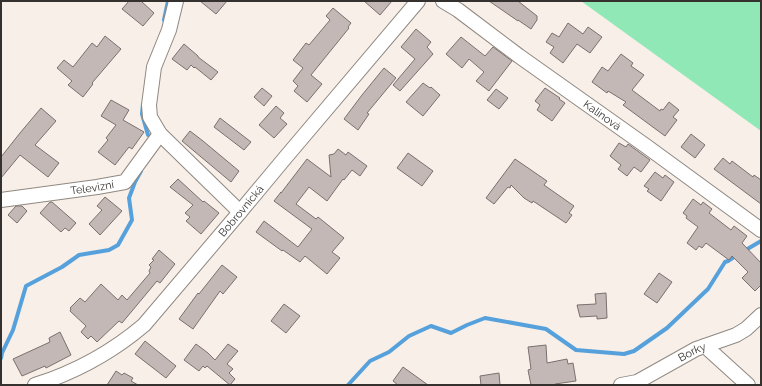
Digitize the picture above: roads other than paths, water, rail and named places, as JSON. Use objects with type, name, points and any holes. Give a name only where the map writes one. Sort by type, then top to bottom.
[{"type":"street","points":[[176,1],[169,30],[154,67],[149,105],[150,117],[160,134],[240,212]]},
{"type":"street","name":"Bobrovnická","points":[[42,384],[101,357],[130,337],[144,325],[418,1]]},
{"type":"street","name":"Kalinová","points":[[443,1],[458,10],[519,56],[761,230]]},
{"type":"street","name":"Televizní","points":[[1,200],[125,182],[160,134]]},
{"type":"street","name":"Borky","points":[[621,385],[637,382],[696,349],[736,335],[746,329],[761,316]]},
{"type":"street","points":[[705,346],[748,385]]},
{"type":"waterway","points":[[164,20],[168,1]]},
{"type":"waterway","points":[[143,104],[142,114],[148,135]]},
{"type":"waterway","points":[[1,358],[13,330],[26,286],[62,267],[79,255],[109,250],[118,245],[132,220],[129,198],[141,171]]},
{"type":"waterway","points":[[744,251],[761,241]]},
{"type":"waterway","points":[[348,385],[370,361],[389,352],[409,336],[431,326],[451,333],[485,318],[546,329],[576,350],[624,354],[634,351],[667,328],[708,289],[725,262],[737,255]]}]
